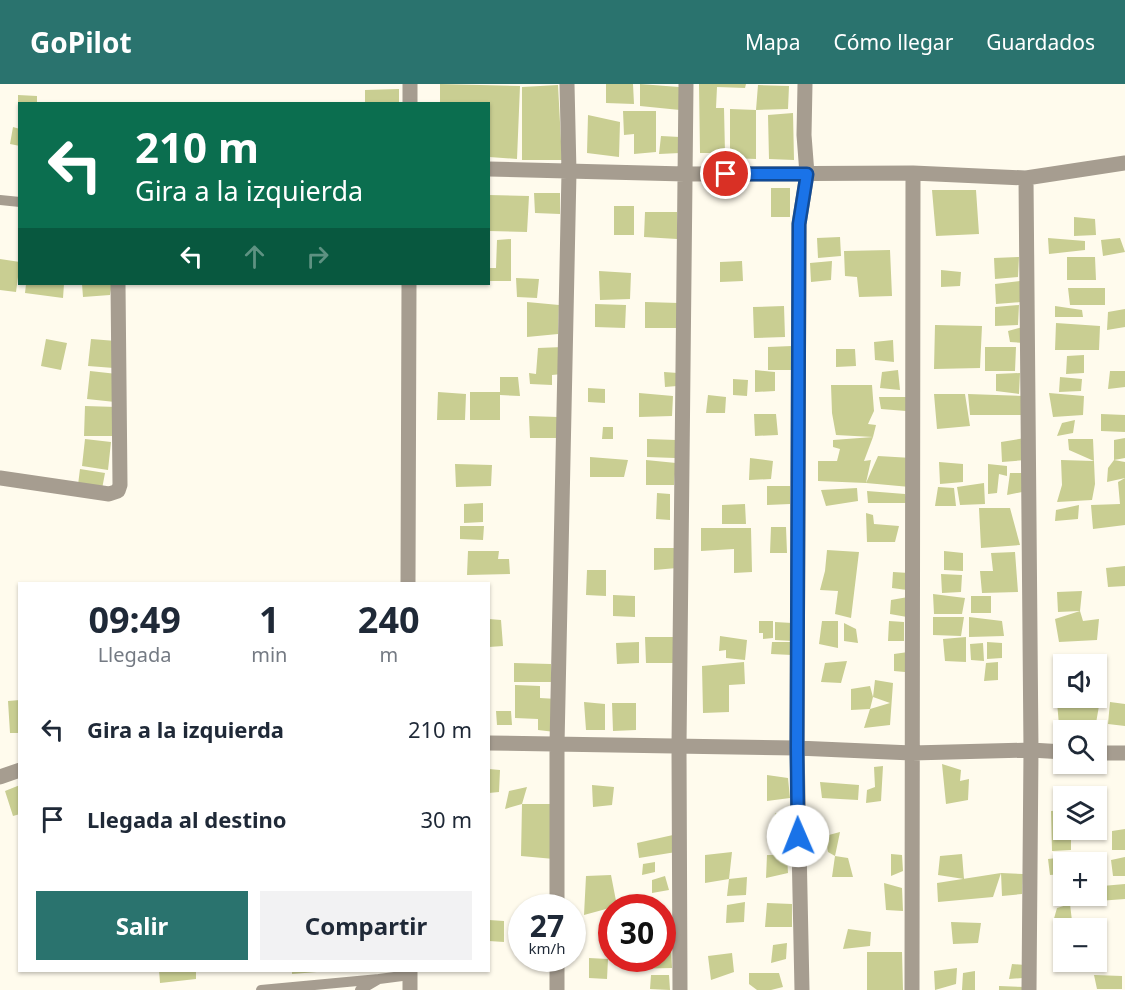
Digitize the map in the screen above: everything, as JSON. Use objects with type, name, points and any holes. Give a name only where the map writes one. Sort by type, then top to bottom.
[{"type":"street","points":[[410,84],[410,102]]},
{"type":"street","points":[[557,894],[557,745],[569,172],[567,84]]},
{"type":"street","points":[[680,990],[686,84]]},
{"type":"street","points":[[802,990],[797,748],[799,224],[807,174],[804,135],[805,84]]},
{"type":"street","points":[[490,169],[685,174],[913,173],[1026,178],[1125,163]]},
{"type":"street","points":[[912,990],[913,173]]},
{"type":"street","points":[[1026,178],[1031,750],[1029,990]]},
{"type":"street","points":[[0,478],[109,494],[118,491],[120,485],[118,285]]},
{"type":"street","points":[[408,582],[409,285]]},
{"type":"street","points":[[490,742],[797,748],[912,753],[1053,751]]},
{"type":"street","points":[[1107,753],[1125,753]]},
{"type":"street","points":[[0,777],[18,771]]},
{"type":"street","points":[[557,972],[557,990]]},
{"type":"lane","points":[[0,200],[18,202]]},
{"type":"lane","points":[[261,990],[380,978],[410,978]]},
{"type":"lane","points":[[360,990],[380,978]]},
{"type":"building","points":[[440,84],[520,86],[517,159],[490,157],[490,102],[440,102]]},
{"type":"building","points":[[606,84],[633,84],[634,104],[606,103]]},
{"type":"building","points":[[640,84],[679,87],[680,110],[640,106]]},
{"type":"building","points":[[699,84],[746,84],[745,88],[717,87],[716,108],[724,108],[725,153],[700,153]]},
{"type":"building","points":[[558,85],[562,160],[522,160],[522,87]]},
{"type":"building","points":[[758,85],[789,86],[788,109],[756,110]]},
{"type":"building","points":[[399,89],[399,102],[365,102],[365,90]]},
{"type":"building","points":[[18,95],[37,96],[37,102],[18,102]]},
{"type":"building","points":[[730,109],[756,110],[756,159],[730,158]]},
{"type":"building","points":[[623,111],[656,111],[656,152],[634,154],[634,134],[624,135]]},
{"type":"building","points":[[793,113],[794,160],[769,159],[768,115]]},
{"type":"building","points":[[588,115],[620,122],[619,157],[587,153]]},
{"type":"building","points":[[13,127],[18,128],[18,146],[10,144]]},
{"type":"building","points":[[661,136],[680,137],[680,153],[659,154]]},
{"type":"building","points":[[771,188],[790,188],[790,217],[771,217]]},
{"type":"building","points":[[932,190],[976,190],[979,234],[936,236]]},
{"type":"building","points":[[534,193],[560,193],[560,214],[535,213]]},
{"type":"building","points":[[490,195],[529,196],[527,232],[490,231]]},
{"type":"building","points":[[614,206],[634,206],[634,235],[614,235]]},
{"type":"building","points":[[645,212],[677,212],[677,239],[644,237]]},
{"type":"building","points":[[1074,217],[1095,219],[1096,235],[1074,236]]},
{"type":"building","points":[[840,237],[841,256],[818,258],[817,238]]},
{"type":"building","points":[[1048,238],[1085,241],[1085,250],[1049,254]]},
{"type":"building","points":[[1120,238],[1125,252],[1103,256],[1101,240]]},
{"type":"building","points":[[511,239],[511,281],[490,281],[490,268],[496,268],[497,240]]},
{"type":"building","points":[[890,250],[892,296],[859,297],[857,277],[845,276],[844,251]]},
{"type":"building","points":[[1019,257],[1018,277],[995,279],[994,258]]},
{"type":"building","points":[[1067,257],[1095,257],[1096,280],[1067,280]]},
{"type":"building","points":[[0,259],[18,262],[16,292],[0,290]]},
{"type":"building","points":[[742,261],[743,281],[720,282],[720,262]]},
{"type":"building","points":[[832,261],[831,280],[811,282],[810,263]]},
{"type":"building","points":[[941,270],[961,272],[960,286],[941,287]]},
{"type":"building","points":[[599,271],[631,273],[630,299],[600,300]]},
{"type":"building","points":[[516,278],[539,279],[537,298],[517,297]]},
{"type":"building","points":[[1020,281],[1021,302],[996,304],[995,284]]},
{"type":"building","points":[[26,285],[64,285],[63,298],[25,293]]},
{"type":"building","points":[[82,285],[112,285],[110,295],[83,297]]},
{"type":"building","points":[[1068,288],[1105,288],[1105,305],[1070,305]]},
{"type":"building","points":[[527,302],[559,305],[558,334],[527,337]]},
{"type":"building","points":[[645,302],[679,303],[678,328],[645,328]]},
{"type":"building","points":[[595,304],[626,305],[625,328],[595,327]]},
{"type":"building","points":[[1019,305],[1018,325],[995,326],[995,307]]},
{"type":"building","points":[[784,306],[785,337],[754,338],[753,307]]},
{"type":"building","points":[[1055,306],[1082,310],[1083,317],[1055,317]]},
{"type":"building","points":[[1125,309],[1125,327],[1107,330],[1108,312]]},
{"type":"building","points":[[1056,323],[1100,326],[1099,350],[1055,350]]},
{"type":"building","points":[[935,325],[982,326],[980,368],[934,369]]},
{"type":"building","points":[[1023,327],[1024,343],[1010,342],[1008,331]]},
{"type":"building","points":[[46,339],[67,343],[61,370],[41,366]]},
{"type":"building","points":[[91,339],[116,341],[114,368],[88,366]]},
{"type":"building","points":[[893,340],[894,362],[875,360],[874,342]]},
{"type":"building","points":[[792,346],[792,370],[768,370],[768,347]]},
{"type":"building","points":[[563,347],[562,374],[552,375],[552,385],[530,384],[529,373],[536,374],[538,348]]},
{"type":"building","points":[[985,347],[1016,347],[1015,371],[985,371]]},
{"type":"building","points":[[836,349],[855,349],[856,366],[836,367]]},
{"type":"building","points":[[1084,355],[1084,373],[1066,374],[1067,356]]},
{"type":"building","points":[[755,370],[775,372],[775,391],[755,392]]},
{"type":"building","points":[[898,370],[900,390],[880,388],[882,372]]},
{"type":"building","points":[[90,371],[117,374],[115,402],[87,399]]},
{"type":"building","points":[[1110,371],[1125,371],[1125,387],[1108,389]]},
{"type":"building","points":[[664,372],[678,373],[677,386],[665,387]]},
{"type":"building","points":[[1020,373],[1019,394],[996,391],[996,374]]},
{"type":"building","points":[[500,377],[518,377],[520,396],[500,395],[500,420],[470,420],[470,392],[500,392]]},
{"type":"building","points":[[1060,377],[1082,379],[1081,391],[1059,392]]},
{"type":"building","points":[[733,379],[748,380],[747,396],[733,395]]},
{"type":"building","points":[[831,385],[872,385],[874,411],[868,424],[876,425],[873,437],[836,435]]},
{"type":"building","points":[[588,388],[605,389],[605,403],[588,402]]},
{"type":"building","points":[[438,392],[466,394],[465,420],[437,420]]},
{"type":"building","points":[[639,393],[673,396],[672,416],[639,417]]},
{"type":"building","points":[[1049,393],[1084,396],[1083,415],[1053,417]]},
{"type":"building","points":[[934,394],[965,394],[970,426],[937,429]]},
{"type":"building","points":[[968,394],[1023,396],[1022,415],[970,415]]},
{"type":"building","points":[[708,395],[726,397],[725,413],[706,413]]},
{"type":"building","points":[[879,397],[907,397],[906,411],[881,409]]},
{"type":"building","points":[[85,406],[117,407],[116,436],[84,436]]},
{"type":"building","points":[[754,414],[776,414],[778,435],[755,436]]},
{"type":"building","points":[[1101,414],[1125,415],[1125,432],[1101,431]]},
{"type":"building","points":[[529,416],[558,417],[557,438],[530,438]]},
{"type":"building","points":[[1075,420],[1073,433],[1057,436],[1062,423]]},
{"type":"building","points":[[603,427],[613,427],[613,439],[602,439]]},
{"type":"building","points":[[873,437],[864,461],[871,460],[866,483],[818,481],[818,461],[837,461],[840,449],[833,447],[833,440]]},
{"type":"building","points":[[1025,438],[1026,460],[1002,462],[1001,442]]},
{"type":"building","points":[[1125,438],[1125,458],[1114,460],[1114,440]]},
{"type":"building","points":[[85,439],[111,442],[108,470],[82,466]]},
{"type":"building","points":[[647,439],[676,440],[675,458],[647,457]]},
{"type":"building","points":[[1068,439],[1093,439],[1094,461],[1069,450]]},
{"type":"building","points":[[878,456],[912,458],[910,487],[866,483]]},
{"type":"building","points":[[590,457],[628,460],[624,477],[590,477]]},
{"type":"building","points":[[750,458],[773,461],[771,479],[749,480]]},
{"type":"building","points":[[646,460],[676,463],[674,485],[646,485]]},
{"type":"building","points":[[1061,460],[1094,461],[1095,484],[1092,500],[1057,502],[1062,485]]},
{"type":"building","points":[[1114,460],[1125,462],[1125,478],[1107,482],[1108,468]]},
{"type":"building","points":[[939,462],[963,464],[963,482],[940,484]]},
{"type":"building","points":[[455,464],[492,465],[491,486],[456,487]]},
{"type":"building","points":[[988,464],[1007,466],[1007,476],[999,474],[997,493],[988,494]]},
{"type":"building","points":[[80,469],[105,473],[102,489],[78,485]]},
{"type":"building","points":[[1010,473],[1022,473],[1022,492],[1007,495]]},
{"type":"building","points":[[1125,478],[1125,525],[1093,529],[1091,505],[1120,504],[1118,482]]},
{"type":"building","points":[[984,483],[985,504],[960,505],[957,487]]},
{"type":"building","points":[[767,486],[790,486],[790,504],[767,505]]},
{"type":"building","points":[[938,487],[954,488],[956,506],[935,506]]},
{"type":"building","points":[[857,488],[858,501],[826,506],[821,490]]},
{"type":"building","points":[[867,491],[905,494],[908,503],[868,503]]},
{"type":"building","points":[[657,493],[670,494],[670,520],[656,519]]},
{"type":"building","points":[[483,503],[483,522],[464,523],[464,504]]},
{"type":"building","points":[[745,504],[746,524],[722,524],[722,505]]},
{"type":"building","points":[[1079,505],[1078,519],[1055,521],[1056,510]]},
{"type":"building","points":[[979,508],[1010,508],[1020,545],[981,548]]},
{"type":"building","points":[[866,513],[873,515],[874,524],[899,526],[895,542],[867,542]]},
{"type":"building","points":[[460,526],[484,526],[483,540],[460,539]]},
{"type":"building","points":[[771,527],[786,527],[787,553],[770,553]]},
{"type":"building","points":[[701,528],[751,528],[752,572],[734,573],[734,549],[701,551]]},
{"type":"building","points":[[654,548],[677,548],[677,568],[654,570]]},
{"type":"building","points":[[827,550],[859,552],[851,618],[835,614],[838,591],[820,590]]},
{"type":"building","points":[[468,551],[499,551],[498,559],[509,559],[510,574],[467,575]]},
{"type":"building","points":[[944,551],[963,553],[963,571],[944,570]]},
{"type":"building","points":[[1015,552],[1018,592],[982,593],[980,571],[993,571],[991,553]]},
{"type":"building","points":[[1125,566],[1125,586],[1108,587],[1106,568]]},
{"type":"building","points":[[587,570],[606,570],[606,596],[586,595]]},
{"type":"building","points":[[893,572],[909,573],[907,590],[892,588]]},
{"type":"building","points":[[941,574],[962,575],[961,592],[942,593]]},
{"type":"building","points":[[1082,591],[1080,611],[1058,612],[1057,592]]},
{"type":"building","points":[[933,594],[965,598],[962,614],[934,614]]},
{"type":"building","points":[[613,595],[635,596],[635,617],[613,616]]},
{"type":"building","points":[[971,596],[991,596],[991,613],[971,613]]},
{"type":"building","points":[[908,597],[907,617],[890,614],[891,600]]},
{"type":"building","points":[[1080,611],[1083,621],[1099,619],[1097,640],[1059,642],[1055,619]]},
{"type":"building","points":[[933,617],[964,617],[961,636],[933,635]]},
{"type":"building","points":[[969,617],[1002,621],[1004,636],[969,637]]},
{"type":"building","points":[[490,619],[501,620],[503,646],[490,647]]},
{"type":"building","points":[[759,621],[773,621],[773,638],[763,639],[763,633],[759,633]]},
{"type":"building","points":[[822,621],[838,621],[838,648],[819,644]]},
{"type":"building","points":[[889,621],[904,622],[904,641],[888,641]]},
{"type":"building","points":[[775,622],[792,623],[793,641],[775,640]]},
{"type":"building","points":[[844,623],[856,629],[858,643],[844,641]]},
{"type":"building","points":[[720,636],[747,640],[745,660],[726,658],[726,650],[719,651]]},
{"type":"building","points":[[645,637],[676,637],[675,663],[646,663]]},
{"type":"building","points":[[966,637],[966,662],[945,661],[943,639]]},
{"type":"building","points":[[639,642],[639,663],[617,664],[616,643]]},
{"type":"building","points":[[772,642],[792,642],[792,655],[771,654]]},
{"type":"building","points":[[987,642],[1002,643],[1002,658],[987,659]]},
{"type":"building","points":[[983,643],[984,661],[971,660],[970,644]]},
{"type":"building","points":[[908,652],[905,672],[894,671],[894,654]]},
{"type":"building","points":[[847,661],[841,683],[821,682],[825,663]]},
{"type":"building","points":[[744,662],[745,684],[729,685],[729,712],[703,713],[702,666]]},
{"type":"building","points":[[998,662],[998,680],[984,681],[986,663]]},
{"type":"building","points":[[514,663],[551,664],[551,682],[514,682]]},
{"type":"building","points":[[875,680],[893,683],[890,725],[864,728],[870,709],[890,703],[873,697]]},
{"type":"building","points":[[515,685],[540,686],[540,698],[557,699],[555,732],[538,730],[538,719],[515,718]]},
{"type":"building","points":[[870,686],[873,697],[870,709],[851,710],[851,689]]},
{"type":"building","points":[[18,700],[18,733],[10,733],[8,701]]},
{"type":"building","points":[[584,702],[605,704],[605,730],[586,730]]},
{"type":"building","points":[[1110,702],[1125,704],[1125,726],[1108,724]]},
{"type":"building","points":[[612,703],[636,703],[636,730],[613,731]]},
{"type":"building","points":[[1058,708],[1099,708],[1097,720],[1059,720]]},
{"type":"building","points":[[496,711],[511,711],[512,725],[497,725]]},
{"type":"building","points":[[942,764],[961,770],[960,781],[969,779],[968,800],[946,804]]},
{"type":"building","points":[[883,766],[881,801],[866,803],[867,790],[875,787],[874,767]]},
{"type":"building","points":[[490,769],[500,770],[499,792],[490,793]]},
{"type":"building","points":[[767,775],[788,778],[790,798],[767,801]]},
{"type":"building","points":[[820,782],[859,785],[858,800],[822,798]]},
{"type":"building","points":[[592,785],[614,787],[612,805],[593,807]]},
{"type":"building","points":[[18,786],[18,815],[13,816],[5,791]]},
{"type":"building","points":[[527,787],[522,804],[505,809],[509,791]]},
{"type":"building","points":[[522,804],[554,804],[554,859],[521,856]]},
{"type":"building","points":[[1051,811],[1053,811],[1053,840],[1071,840],[1071,850],[1052,851]]},
{"type":"building","points":[[775,813],[789,816],[791,831],[773,833]]},
{"type":"building","points":[[1125,829],[1125,850],[1112,850],[1112,831]]},
{"type":"building","points":[[840,832],[835,856],[828,852],[825,836]]},
{"type":"building","points":[[673,835],[676,852],[639,858],[637,843]]},
{"type":"building","points":[[732,852],[729,879],[705,883],[705,855]]},
{"type":"building","points":[[891,854],[902,855],[903,871],[891,876]]},
{"type":"building","points":[[962,854],[964,879],[938,875],[940,856]]},
{"type":"building","points":[[767,855],[787,855],[788,873],[766,878]]},
{"type":"building","points":[[835,856],[848,858],[853,877],[832,877]]},
{"type":"building","points":[[1125,857],[1125,876],[1113,876],[1111,860]]},
{"type":"building","points":[[1053,858],[1053,875],[1050,875],[1048,859]]},
{"type":"building","points":[[655,862],[655,872],[642,875],[643,864]]},
{"type":"building","points":[[1001,873],[1023,874],[1022,894],[1002,896]]},
{"type":"building","points":[[1001,873],[993,897],[938,902],[937,883]]},
{"type":"building","points":[[611,875],[615,894],[598,894],[598,911],[586,914],[585,894],[586,876]]},
{"type":"building","points":[[665,876],[669,890],[652,893],[652,880]]},
{"type":"building","points":[[747,877],[746,895],[727,896],[729,879]]},
{"type":"building","points":[[884,883],[902,888],[903,911],[886,910]]},
{"type":"building","points":[[1125,884],[1125,899],[1107,900],[1107,886]]},
{"type":"building","points":[[745,902],[744,922],[726,923],[727,905]]},
{"type":"building","points":[[767,903],[792,904],[792,927],[765,927]]},
{"type":"building","points":[[1070,906],[1072,918],[1054,918],[1057,908]]},
{"type":"building","points":[[490,920],[504,921],[504,942],[490,941]]},
{"type":"building","points":[[951,922],[981,923],[978,943],[953,944]]},
{"type":"building","points":[[848,929],[871,932],[870,946],[843,949]]},
{"type":"building","points":[[787,943],[786,959],[771,963],[773,945]]},
{"type":"building","points":[[867,952],[902,952],[903,990],[867,990]]},
{"type":"building","points":[[732,953],[734,972],[711,980],[708,956]]},
{"type":"building","points":[[589,958],[598,958],[598,972],[607,972],[607,979],[589,978]]},
{"type":"building","points":[[1012,964],[1025,965],[1023,978],[1009,979]]},
{"type":"building","points":[[957,968],[956,984],[935,990],[934,971]]},
{"type":"building","points":[[975,971],[975,990],[962,990],[963,973]]},
{"type":"building","points":[[159,972],[196,972],[196,979],[160,983]]},
{"type":"building","points":[[292,972],[317,972],[292,974]]},
{"type":"building","points":[[749,973],[779,973],[783,987],[757,990],[749,984]]},
{"type":"building","points":[[651,975],[669,975],[670,990],[650,989]]},
{"type":"building","points":[[1094,975],[1122,976],[1122,989],[1097,989]]},
{"type":"building","points":[[999,986],[1025,987],[1024,990],[999,990]]},
{"type":"route","points":[[726,174],[807,174],[799,224],[798,836]]}]
